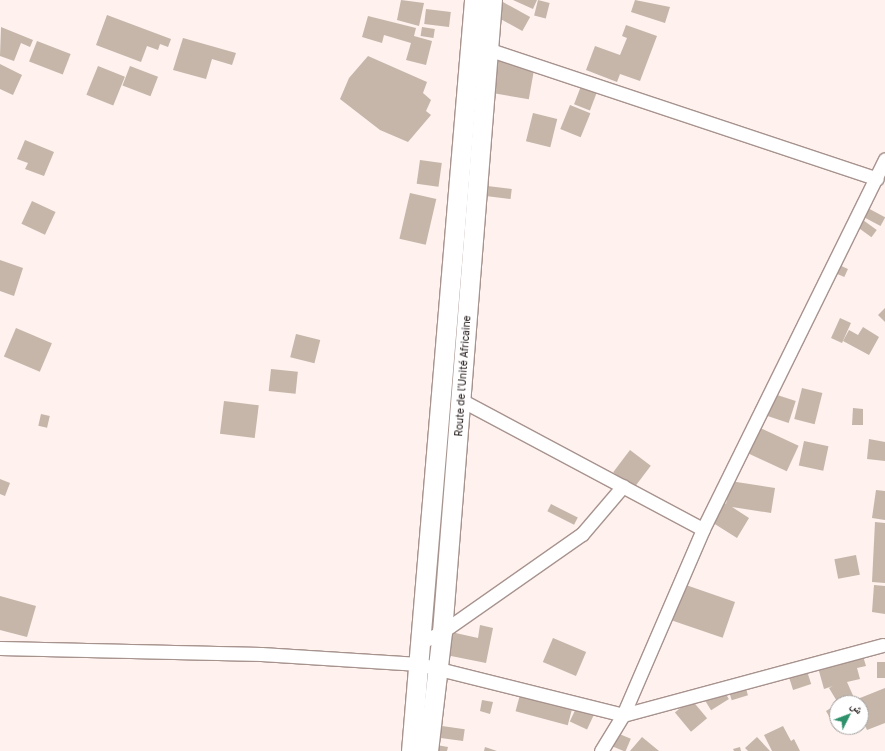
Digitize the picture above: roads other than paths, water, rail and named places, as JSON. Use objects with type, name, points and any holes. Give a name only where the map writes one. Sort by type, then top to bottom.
[{"type":"main road","name":"Route de l'Unité Africaine","points":[[428,751],[442,632],[461,400],[479,46],[474,0]]},
{"type":"main road","name":"Route de l'Unité Africaine","points":[[412,751],[422,642],[439,389],[479,46],[492,0]]},
{"type":"street","points":[[479,46],[877,179]]},
{"type":"street","points":[[601,751],[623,715],[703,529],[877,179],[885,159]]},
{"type":"street","points":[[461,400],[703,529]]},
{"type":"street","points":[[422,642],[442,632],[582,534],[623,486]]},
{"type":"street","points":[[0,648],[261,654],[419,664],[438,667],[623,715],[884,645]]}]
